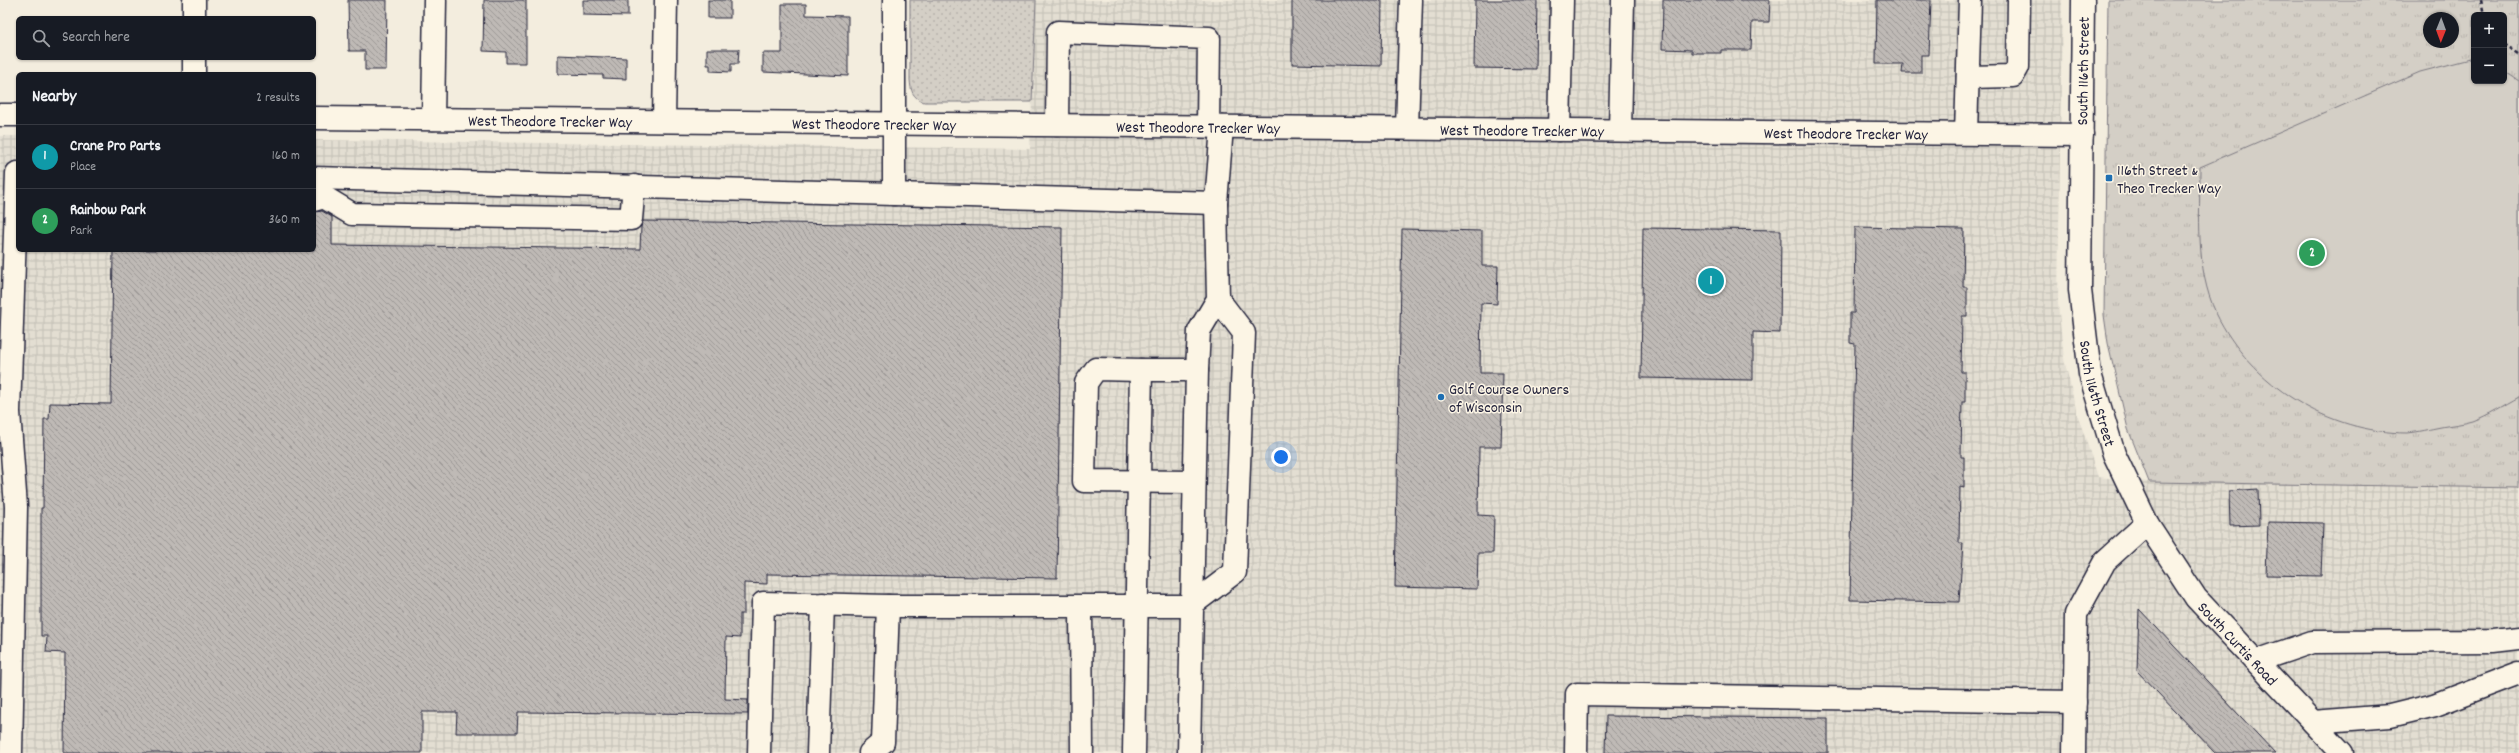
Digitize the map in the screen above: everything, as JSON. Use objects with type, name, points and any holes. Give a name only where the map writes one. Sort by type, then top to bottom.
[{"type":"street","points":[[194,0],[194,16]]},
{"type":"street","points":[[433,119],[435,0]]},
{"type":"street","points":[[664,121],[666,0]]},
{"type":"street","points":[[894,0],[894,194]]},
{"type":"street","points":[[1407,128],[1411,0]]},
{"type":"street","points":[[1559,130],[1562,0]]},
{"type":"street","points":[[1620,130],[1623,0]]},
{"type":"street","points":[[1966,133],[1970,0]]},
{"type":"street","points":[[1968,77],[2013,76],[2018,67],[2019,0]]},
{"type":"street","name":"South 116th Street","points":[[2083,0],[2080,290],[2090,374],[2114,454],[2147,523]]},
{"type":"street","points":[[1057,125],[1058,32],[1209,38],[1215,126],[1218,299],[1199,331],[1193,482],[1188,753]]},
{"type":"street","points":[[194,60],[194,72]]},
{"type":"street","points":[[0,115],[16,115]]},
{"type":"street","name":"West Theodore Trecker Way","points":[[316,118],[2082,135]]},
{"type":"street","points":[[11,753],[16,507],[9,412],[7,268],[12,172]]},
{"type":"street","points":[[319,188],[352,214],[631,219],[634,186]]},
{"type":"street","points":[[319,188],[634,186],[1216,203]]},
{"type":"street","points":[[759,753],[763,603],[888,606],[1190,606],[1235,572],[1244,333],[1218,299]]},
{"type":"street","points":[[1193,482],[1084,481],[1086,383],[1096,369],[1197,370]]},
{"type":"street","points":[[1134,753],[1141,370]]},
{"type":"street","points":[[2074,753],[2076,614],[2105,561],[2147,523]]},
{"type":"street","name":"South Curtis Road","points":[[2147,523],[2196,598],[2341,752]]},
{"type":"street","points":[[818,753],[823,604]]},
{"type":"street","points":[[870,753],[883,742],[888,606]]},
{"type":"street","points":[[1081,607],[1082,753]]},
{"type":"street","points":[[2256,661],[2312,642],[2494,641],[2519,638]]},
{"type":"street","points":[[2313,722],[2390,716],[2435,706],[2519,673]]},
{"type":"street","points":[[1576,753],[1577,694],[2075,702]]},
{"type":"path","points":[[2481,0],[2483,12]]},
{"type":"path","points":[[2507,46],[2519,54]]},
{"type":"shaded area","points":[[1036,0],[2062,0],[2058,304],[2064,359],[2077,413],[2098,477],[2149,482],[2519,488],[2519,753],[0,753],[0,136],[16,136],[16,252],[316,252],[316,140],[1030,149]]},
{"type":"green space","points":[[910,0],[1036,0],[1032,102],[924,102],[917,98],[912,90],[910,80]]},
{"type":"green space","points":[[2108,0],[2519,0],[2519,488],[2149,482],[2128,429],[2108,343],[2104,315]]},
{"type":"green space","points":[[2471,59],[2471,84],[2507,84],[2507,73],[2519,81],[2519,397],[2491,413],[2473,421],[2461,424],[2408,433],[2378,431],[2349,424],[2321,414],[2295,400],[2271,383],[2250,362],[2231,339],[2216,313],[2209,296],[2205,278],[2200,241],[2200,167],[2420,72]]},
{"type":"building","points":[[348,0],[387,0],[386,70],[365,70],[365,51],[349,51]]},
{"type":"building","points":[[484,0],[526,0],[526,63],[506,63],[506,52],[483,51]]},
{"type":"building","points":[[583,0],[628,0],[628,16],[583,15]]},
{"type":"building","points":[[708,0],[730,0],[730,18],[708,18]]},
{"type":"building","points":[[1292,0],[1382,0],[1381,66],[1292,64]]},
{"type":"building","points":[[1475,0],[1537,0],[1536,69],[1474,68]]},
{"type":"building","points":[[1663,0],[1770,0],[1769,22],[1752,22],[1751,50],[1721,50],[1721,53],[1692,53],[1692,50],[1662,49]]},
{"type":"building","points":[[1877,0],[1931,0],[1929,55],[1921,55],[1921,73],[1902,73],[1903,64],[1876,64]]},
{"type":"building","points":[[782,4],[806,4],[806,15],[848,16],[848,76],[763,72],[763,53],[782,53]]},
{"type":"building","points":[[707,49],[739,49],[738,64],[731,64],[731,72],[710,71],[710,65],[707,65]]},
{"type":"building","points":[[558,55],[626,58],[626,79],[603,78],[603,75],[558,74]]},
{"type":"building","points":[[322,211],[332,217],[332,245],[640,249],[641,227],[643,221],[1062,227],[1057,578],[767,574],[767,584],[744,583],[744,614],[740,614],[740,638],[726,637],[725,699],[748,700],[748,714],[518,712],[517,733],[456,733],[457,712],[422,712],[422,753],[64,753],[65,653],[46,652],[47,636],[41,636],[41,508],[43,508],[44,419],[49,419],[50,403],[111,404],[113,252],[316,252],[316,212]]},
{"type":"building","points":[[1855,227],[1964,229],[1963,287],[1967,287],[1967,316],[1962,316],[1961,372],[1965,372],[1965,402],[1962,402],[1961,457],[1964,457],[1964,488],[1960,487],[1959,543],[1963,543],[1959,602],[1850,600],[1855,344],[1850,343],[1850,313],[1854,313]]},
{"type":"building","points":[[1643,228],[1781,230],[1780,333],[1753,332],[1753,380],[1641,378]]},
{"type":"building","points":[[1402,229],[1482,231],[1482,266],[1498,266],[1497,304],[1481,303],[1480,373],[1503,373],[1501,447],[1479,447],[1478,515],[1494,516],[1493,553],[1478,553],[1477,589],[1395,587]]},
{"type":"building","points":[[2258,489],[2259,525],[2230,526],[2229,491]]},
{"type":"building","points":[[2268,522],[2323,523],[2321,576],[2266,575]]},
{"type":"building","points":[[2139,609],[2275,753],[2215,753],[2137,671]]},
{"type":"building","points":[[1606,716],[1828,718],[1828,753],[1605,753]]},
{"type":"place","name":"116th Street & Theo Trecker Way","points":[[2109,178]]},
{"type":"place","name":"Rainbow Park","points":[[2312,253]]},
{"type":"place","name":"Crane Pro Parts","points":[[1711,281]]},
{"type":"place","name":"Golf Course Owners of Wisconsin","points":[[1441,397]]}]
